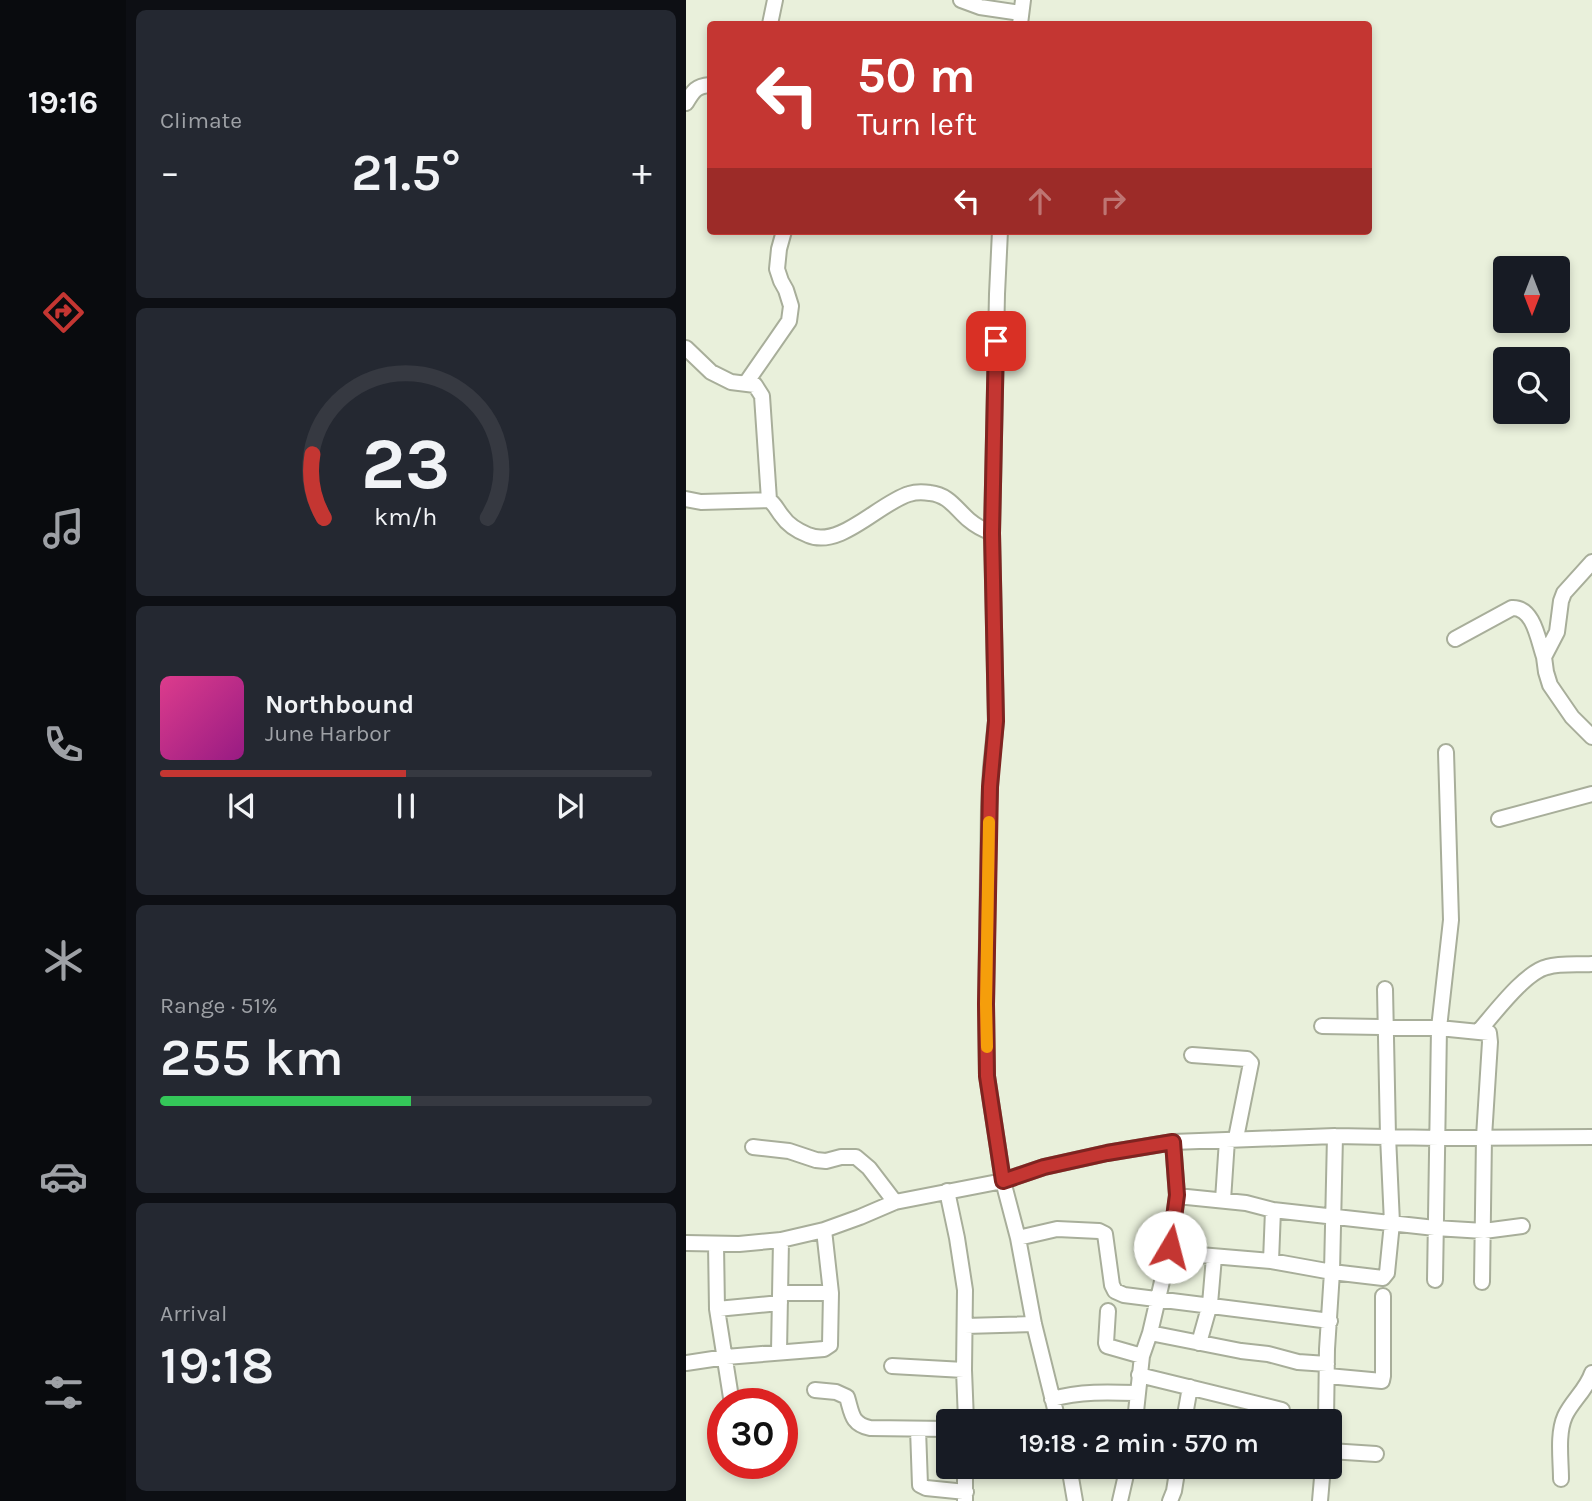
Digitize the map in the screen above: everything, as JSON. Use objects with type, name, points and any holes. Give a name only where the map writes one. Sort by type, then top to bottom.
[{"type":"street","points":[[771,21],[775,0]]},
{"type":"street","points":[[961,0],[980,7],[1022,12]]},
{"type":"street","points":[[686,103],[694,89],[707,85]]},
{"type":"street","points":[[746,383],[789,321],[791,306],[777,269],[782,235]]},
{"type":"street","points":[[1000,235],[992,533],[996,721],[990,768],[986,1004],[988,1085],[1003,1181],[1055,1409]]},
{"type":"street","points":[[686,348],[711,372],[732,382],[755,385],[762,396],[769,500]]},
{"type":"street","points":[[686,499],[701,502],[769,500],[791,526],[811,537],[827,537],[845,532],[894,500],[912,492],[933,493],[949,499],[967,519],[992,533]]},
{"type":"street","points":[[1544,657],[1557,632],[1564,593],[1592,562]]},
{"type":"street","points":[[1455,639],[1512,608],[1526,611],[1544,657],[1550,685],[1572,717],[1592,737]]},
{"type":"street","points":[[1436,1280],[1439,1028],[1451,920],[1446,752]]},
{"type":"street","points":[[1499,819],[1592,794]]},
{"type":"street","points":[[1478,1032],[1536,971],[1554,966],[1592,964]]},
{"type":"street","points":[[1188,1254],[1271,1261],[1383,1278],[1387,1273],[1392,1223],[1385,989]]},
{"type":"street","points":[[1322,1026],[1439,1028],[1489,1033],[1482,1282]]},
{"type":"street","points":[[1192,1055],[1247,1059],[1251,1063],[1232,1139],[1223,1200]]},
{"type":"street","points":[[1326,1409],[1335,1136]]},
{"type":"street","points":[[686,1243],[739,1244],[781,1240],[824,1230],[895,1202],[1003,1181],[1044,1167],[1107,1153],[1173,1142],[1335,1136],[1592,1137]]},
{"type":"street","points":[[1136,1409],[1142,1356],[1170,1247],[1177,1195],[1173,1142]]},
{"type":"street","points":[[753,1147],[826,1161],[856,1157],[869,1168],[895,1202]]},
{"type":"street","points":[[947,1191],[965,1290],[966,1409]]},
{"type":"street","points":[[1177,1195],[1245,1203],[1273,1210],[1435,1228],[1484,1231],[1522,1226]]},
{"type":"street","points":[[1271,1261],[1273,1210]]},
{"type":"street","points":[[1018,1238],[1057,1229],[1099,1230],[1105,1234],[1112,1285],[1115,1291],[1124,1295],[1330,1321]]},
{"type":"street","points":[[686,1363],[824,1349],[830,1345],[831,1293],[824,1230]]},
{"type":"street","points":[[779,1352],[781,1240]]},
{"type":"street","points":[[716,1244],[717,1309],[730,1388]]},
{"type":"street","points":[[1199,1343],[1210,1304],[1214,1257]]},
{"type":"street","points":[[717,1309],[831,1293]]},
{"type":"street","points":[[1150,1333],[1268,1354],[1382,1381],[1383,1296]]},
{"type":"street","points":[[1108,1311],[1107,1346],[1142,1356]]},
{"type":"street","points":[[965,1326],[1034,1324]]},
{"type":"street","points":[[892,1366],[964,1370]]},
{"type":"street","points":[[1561,1479],[1561,1435],[1565,1417],[1592,1373]]},
{"type":"street","points":[[1139,1375],[1278,1409]]},
{"type":"street","points":[[1186,1409],[1190,1387]]},
{"type":"street","points":[[815,1391],[836,1392],[847,1397],[853,1419],[859,1426],[936,1429]]},
{"type":"street","points":[[1052,1399],[1086,1393],[1138,1393]]},
{"type":"street","points":[[918,1429],[920,1485],[965,1496]]},
{"type":"street","points":[[1342,1452],[1376,1454]]},
{"type":"street","points":[[1071,1479],[1075,1501]]},
{"type":"street","points":[[1120,1501],[1125,1479]]},
{"type":"street","points":[[1176,1479],[1170,1501],[1179,1501]]},
{"type":"street","points":[[1320,1501],[1322,1479]]},
{"type":"slow traffic","points":[[987,1047],[989,822]]},
{"type":"route","points":[[996,341],[992,533],[996,721],[990,768],[986,1004],[987,1076],[1003,1181],[1044,1167],[1173,1142],[1177,1195],[1170,1247]]}]
